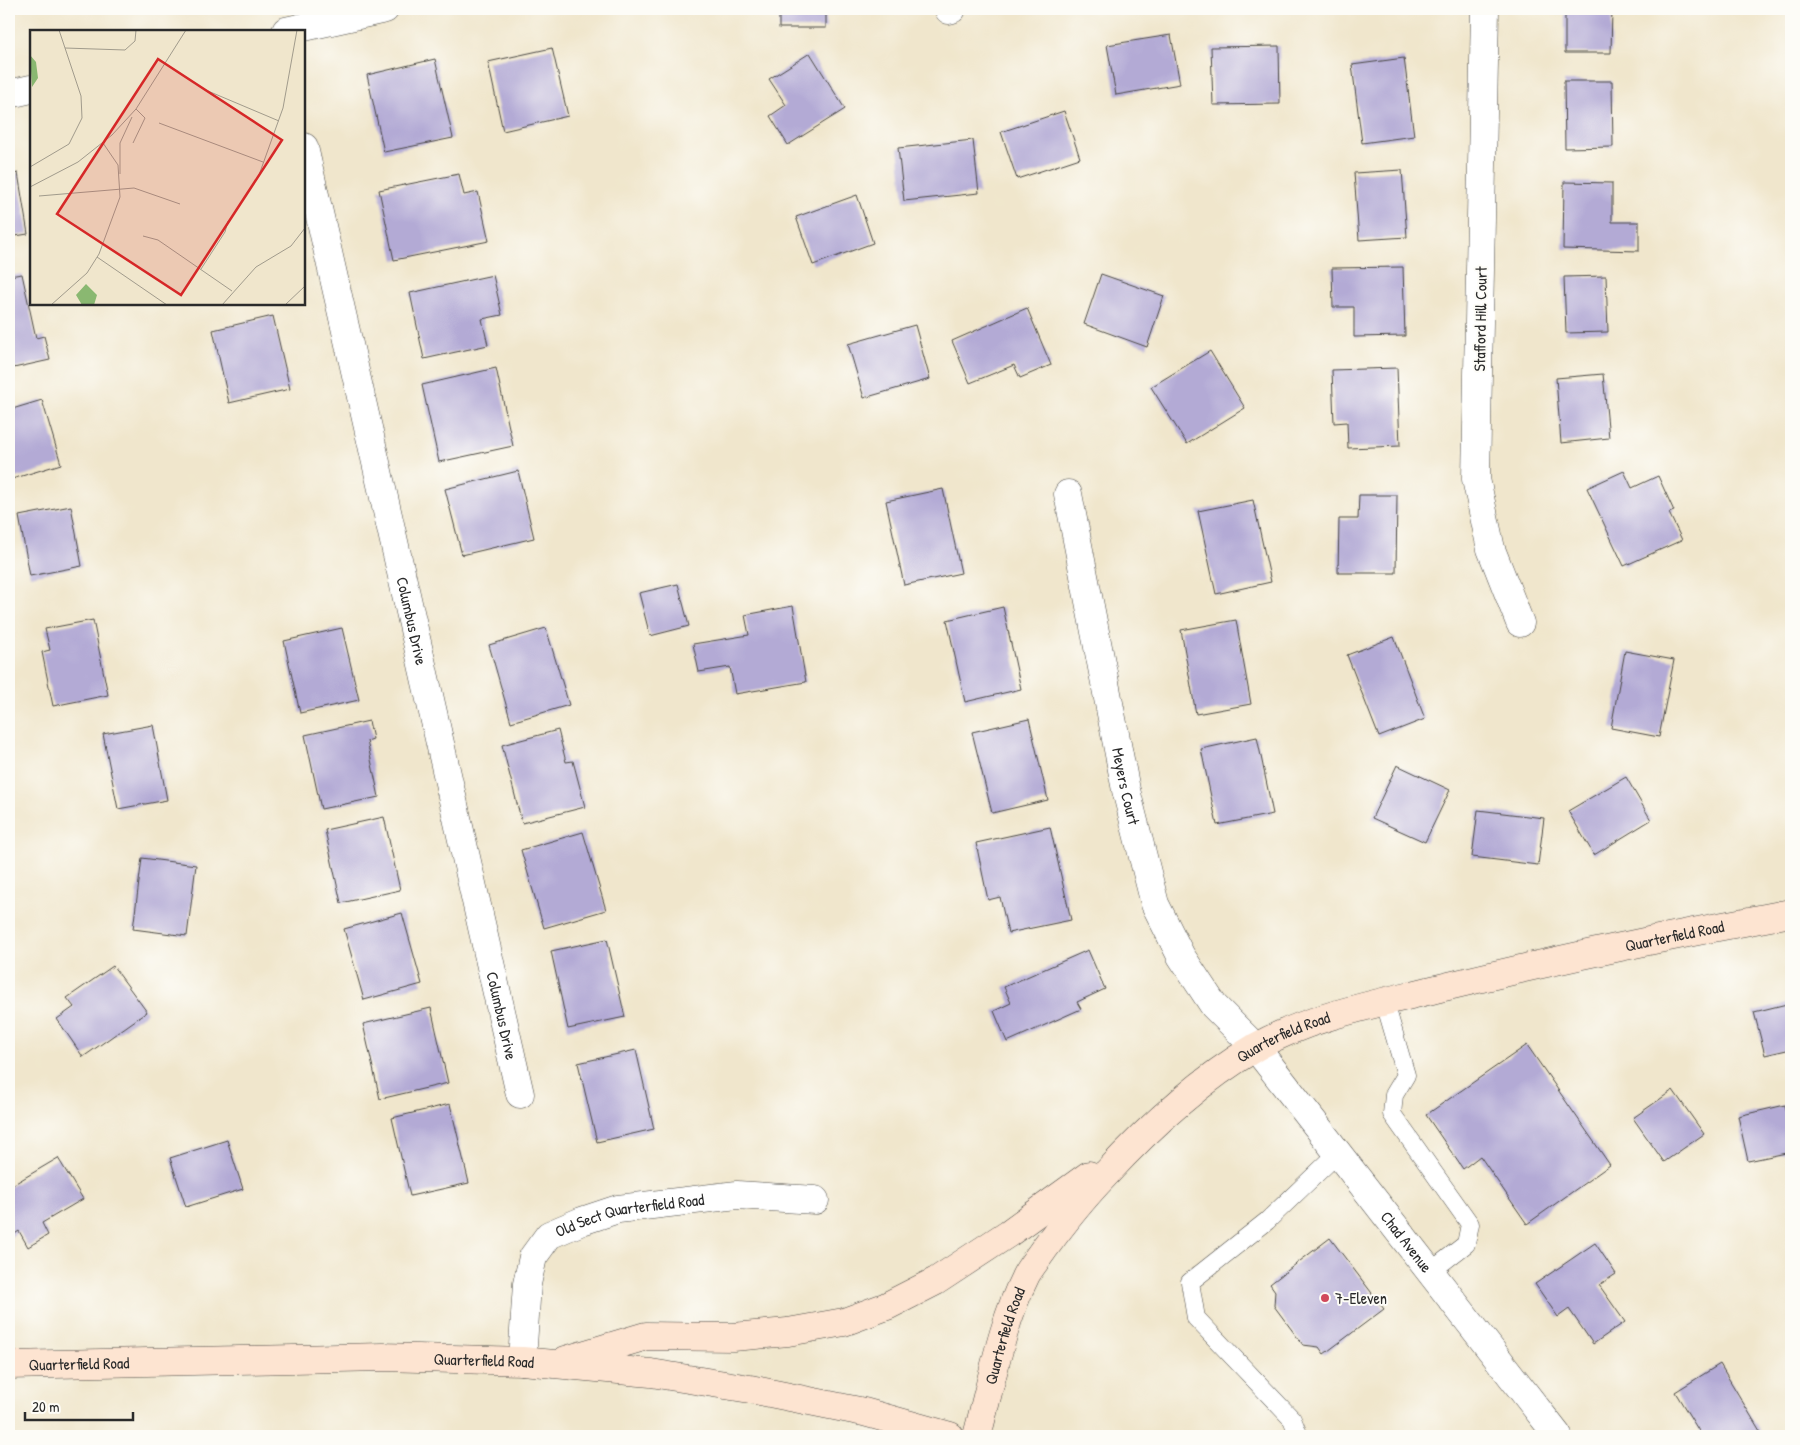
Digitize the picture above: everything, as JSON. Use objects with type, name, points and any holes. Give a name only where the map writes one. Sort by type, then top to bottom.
[{"type":"main road","name":"Quarterfield Road","points":[[977,1436],[1005,1329],[1027,1274],[1074,1208],[1138,1138],[1177,1105],[1256,1048],[1322,1018],[1548,961],[1791,913]]},
{"type":"main road","points":[[554,1364],[646,1336],[733,1337],[788,1332],[844,1322],[887,1306],[936,1281],[1009,1233],[1138,1138]]},
{"type":"main road","name":"Quarterfield Road","points":[[9,1365],[383,1357],[522,1361],[650,1373],[750,1389],[864,1412],[950,1436]]},
{"type":"street","points":[[291,30],[386,9]]},
{"type":"street","name":"Stafford Hill Court","points":[[1485,9],[1476,479],[1491,549],[1520,623]]},
{"type":"street","points":[[9,94],[30,89]]},
{"type":"street","name":"Columbus Drive","points":[[305,151],[520,1094]]},
{"type":"street","name":"Meyers Court","points":[[1068,494],[1126,790],[1155,904],[1181,956],[1214,1006],[1256,1048]]},
{"type":"street","name":"Chad Avenue","points":[[1256,1048],[1558,1436]]},
{"type":"street","name":"Old Sect Quarterfield Road","points":[[522,1361],[527,1284],[533,1257],[549,1236],[582,1221],[618,1210],[636,1207],[737,1195],[815,1200]]},
{"type":"lane","points":[[1385,1003],[1406,1075],[1394,1095],[1392,1114],[1470,1224],[1466,1244],[1430,1272]]},
{"type":"lane","points":[[1299,1436],[1292,1419],[1196,1318],[1190,1282],[1267,1221],[1338,1153]]},
{"type":"building","points":[[779,9],[826,9],[826,28],[779,28]]},
{"type":"building","points":[[1565,9],[1612,9],[1611,53],[1565,53]]},
{"type":"building","points":[[1171,35],[1180,84],[1116,95],[1107,45]]},
{"type":"building","points":[[1279,46],[1280,104],[1213,105],[1211,47]]},
{"type":"building","points":[[552,48],[568,116],[503,131],[488,62]]},
{"type":"building","points":[[810,53],[845,109],[788,145],[770,116],[786,105],[769,79]]},
{"type":"building","points":[[1404,58],[1414,136],[1362,143],[1352,65]]},
{"type":"building","points":[[435,59],[453,138],[384,152],[367,75]]},
{"type":"building","points":[[1564,81],[1612,81],[1613,147],[1565,148]]},
{"type":"building","points":[[1064,111],[1080,158],[1017,179],[1001,132]]},
{"type":"building","points":[[973,140],[979,193],[904,201],[898,148]]},
{"type":"building","points":[[1402,170],[1407,237],[1359,240],[1354,173]]},
{"type":"building","points":[[18,173],[28,234],[9,237],[9,175]]},
{"type":"building","points":[[459,174],[464,195],[478,192],[489,241],[394,260],[379,190]]},
{"type":"building","points":[[1564,182],[1612,183],[1612,222],[1639,222],[1639,251],[1563,249]]},
{"type":"building","points":[[857,195],[873,243],[813,265],[796,217]]},
{"type":"building","points":[[1403,267],[1405,336],[1354,337],[1354,307],[1333,307],[1332,268]]},
{"type":"building","points":[[22,274],[36,338],[44,336],[50,360],[9,369],[9,276]]},
{"type":"building","points":[[1101,274],[1164,296],[1147,347],[1084,324]]},
{"type":"building","points":[[493,275],[502,315],[482,319],[488,345],[424,359],[410,293]]},
{"type":"building","points":[[1606,276],[1608,332],[1566,333],[1564,277]]},
{"type":"building","points":[[1788,306],[1791,306],[1791,331],[1788,331]]},
{"type":"building","points":[[1027,308],[1051,365],[1020,378],[1014,365],[970,383],[952,341]]},
{"type":"building","points":[[273,316],[290,389],[229,403],[213,330]]},
{"type":"building","points":[[915,325],[930,379],[864,398],[848,344]]},
{"type":"building","points":[[1210,351],[1245,408],[1187,444],[1151,387]]},
{"type":"building","points":[[496,368],[513,446],[439,462],[422,385]]},
{"type":"building","points":[[1397,368],[1400,446],[1348,448],[1347,422],[1334,423],[1332,370]]},
{"type":"building","points":[[1603,374],[1609,438],[1561,443],[1556,378]]},
{"type":"building","points":[[42,400],[61,464],[12,479],[9,466],[9,410]]},
{"type":"building","points":[[518,471],[534,538],[462,555],[445,489]]},
{"type":"building","points":[[1624,471],[1632,488],[1658,476],[1674,511],[1669,513],[1682,540],[1624,566],[1587,488]]},
{"type":"building","points":[[943,489],[961,573],[904,585],[886,501]]},
{"type":"building","points":[[1359,495],[1397,495],[1396,573],[1338,573],[1339,519],[1358,519]]},
{"type":"building","points":[[1253,500],[1271,582],[1216,594],[1198,511]]},
{"type":"building","points":[[71,506],[82,566],[30,576],[19,516]]},
{"type":"building","points":[[678,584],[689,626],[650,636],[639,593]]},
{"type":"building","points":[[793,606],[806,682],[735,694],[730,667],[699,672],[693,644],[749,635],[745,615]]},
{"type":"building","points":[[1003,607],[1021,689],[965,702],[947,620]]},
{"type":"building","points":[[93,620],[108,695],[53,706],[42,652],[50,650],[45,629]]},
{"type":"building","points":[[1236,620],[1251,704],[1196,714],[1181,630]]},
{"type":"building","points":[[342,628],[359,700],[300,713],[284,641]]},
{"type":"building","points":[[546,628],[569,705],[511,722],[489,645]]},
{"type":"building","points":[[1394,637],[1425,719],[1379,737],[1347,655]]},
{"type":"building","points":[[1625,651],[1674,660],[1659,737],[1611,728]]},
{"type":"building","points":[[1029,719],[1048,800],[992,813],[972,732]]},
{"type":"building","points":[[369,721],[373,739],[367,741],[379,797],[321,809],[305,735]]},
{"type":"building","points":[[153,725],[167,800],[118,809],[103,734]]},
{"type":"building","points":[[558,730],[566,762],[573,761],[585,807],[522,823],[502,745]]},
{"type":"building","points":[[1257,737],[1273,814],[1217,825],[1201,749]]},
{"type":"building","points":[[1397,765],[1450,790],[1425,842],[1372,818]]},
{"type":"building","points":[[1626,777],[1651,820],[1594,855],[1568,811]]},
{"type":"building","points":[[1478,810],[1544,818],[1538,865],[1472,857]]},
{"type":"building","points":[[384,817],[400,890],[341,903],[325,830]]},
{"type":"building","points":[[1050,827],[1071,920],[1008,933],[1000,897],[988,900],[976,843]]},
{"type":"building","points":[[583,832],[606,910],[544,928],[521,850]]},
{"type":"building","points":[[142,858],[196,865],[187,936],[133,929]]},
{"type":"building","points":[[402,913],[422,984],[364,1000],[344,929]]},
{"type":"building","points":[[607,939],[625,1017],[568,1029],[551,951]]},
{"type":"building","points":[[1088,950],[1105,989],[1077,1002],[1081,1009],[1007,1042],[994,1011],[1011,1003],[1004,987]]},
{"type":"building","points":[[113,966],[147,1012],[83,1057],[57,1019],[74,1007],[67,998]]},
{"type":"building","points":[[1791,1003],[1791,1049],[1765,1055],[1754,1012]]},
{"type":"building","points":[[431,1008],[448,1083],[380,1099],[363,1024]]},
{"type":"building","points":[[1527,1045],[1610,1165],[1527,1224],[1480,1156],[1463,1169],[1426,1115]]},
{"type":"building","points":[[636,1050],[654,1129],[597,1142],[578,1063]]},
{"type":"building","points":[[1673,1090],[1704,1134],[1664,1162],[1633,1118]]},
{"type":"building","points":[[450,1104],[469,1183],[410,1196],[392,1118]]},
{"type":"building","points":[[1785,1105],[1791,1133],[1791,1152],[1748,1161],[1738,1116]]},
{"type":"building","points":[[227,1140],[243,1189],[186,1207],[170,1158]]},
{"type":"building","points":[[58,1158],[83,1199],[42,1223],[48,1235],[28,1247],[19,1231],[9,1238],[9,1187]]},
{"type":"building","name":"7-Eleven","points":[[1330,1238],[1384,1309],[1324,1354],[1319,1347],[1303,1345],[1274,1306],[1275,1291],[1270,1284]]},
{"type":"building","points":[[1595,1243],[1616,1274],[1599,1285],[1625,1322],[1593,1344],[1569,1309],[1558,1317],[1535,1284]]},
{"type":"building","points":[[1720,1364],[1763,1436],[1702,1436],[1675,1392]]},
{"type":"place","name":"7-Eleven","points":[[1325,1298]]}]
